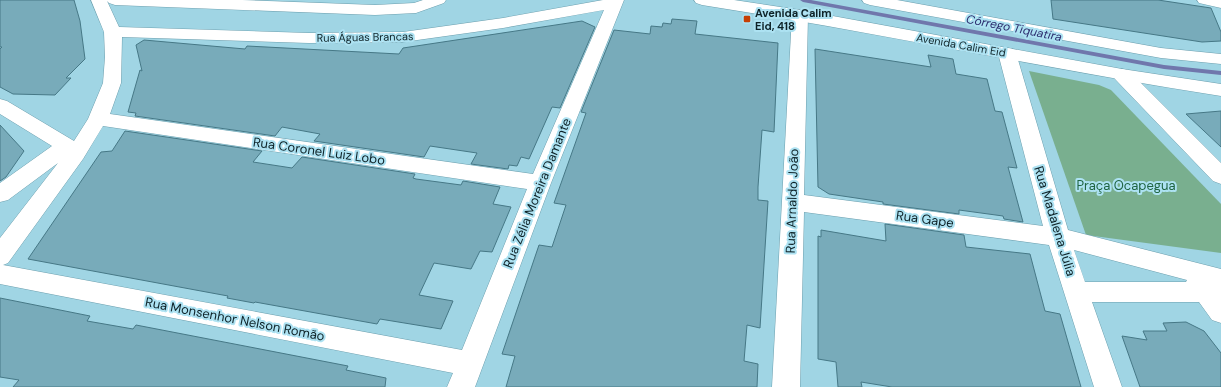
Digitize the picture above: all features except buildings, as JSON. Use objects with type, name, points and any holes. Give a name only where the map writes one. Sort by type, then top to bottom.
[{"type":"street","points":[[0,256],[72,150],[98,119],[112,84],[114,57],[113,32],[99,0]]},
{"type":"street","points":[[115,0],[375,10],[416,8],[438,0]]},
{"type":"street","name":"Avenida Calim Eid","points":[[702,0],[800,15],[1011,40],[1221,59]]},
{"type":"street","name":"Avenida Calim Eid","points":[[870,0],[1011,40],[1122,75],[1221,90]]},
{"type":"street","points":[[1205,0],[1221,3]]},
{"type":"street","name":"Rua Águas Brancas","points":[[113,32],[365,39],[403,37],[496,25],[615,1]]},
{"type":"street","name":"Rua Zélia Moreira Damante","points":[[461,387],[540,183],[615,1]]},
{"type":"street","name":"Rua Arnaldo João","points":[[786,387],[800,15]]},
{"type":"street","name":"Rua Madalena Júlia","points":[[1011,40],[1058,237],[1108,387]]},
{"type":"street","points":[[1122,75],[1221,176]]},
{"type":"street","points":[[0,105],[72,150]]},
{"type":"street","name":"Rua Coronel Luiz Lobo","points":[[98,119],[540,183]]},
{"type":"street","points":[[0,194],[72,150]]},
{"type":"street","name":"Rua Gape","points":[[792,202],[1058,237]]},
{"type":"street","points":[[1058,237],[1189,271],[1216,288],[1221,312]]},
{"type":"street","name":"Rua Monsenhor Nelson Romão","points":[[0,274],[470,364]]},
{"type":"street","points":[[1077,292],[1216,288]]},
{"type":"green space","name":"Praça Ocapegua","points":[[1029,71],[1099,85],[1111,90],[1221,204],[1221,253],[1086,235]]},
{"type":"waterway","name":"Córrego Tiquatira","points":[[803,0],[1164,67],[1221,73]]},
{"type":"place","name":"Avenida Calim Eid, 418","points":[[747,19]]}]
